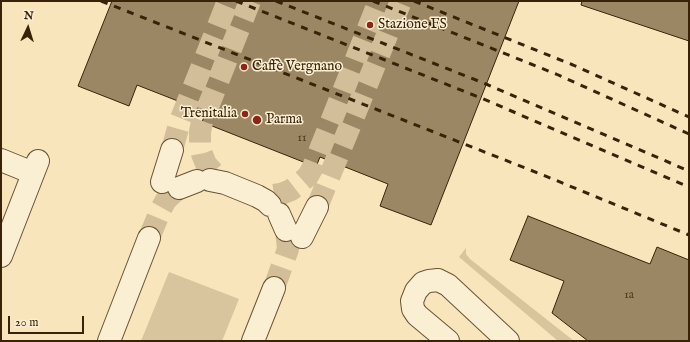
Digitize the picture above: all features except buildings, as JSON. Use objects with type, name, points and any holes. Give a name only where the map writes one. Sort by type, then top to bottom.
[{"type":"street","points":[[172,150],[197,181],[278,213],[317,207]]},
{"type":"street","points":[[1,160],[36,167],[1,256]]},
{"type":"street","points":[[109,341],[149,238]]},
{"type":"street","points":[[448,341],[422,320],[413,309],[412,302],[416,291],[423,283],[438,280],[448,285],[508,341]]},
{"type":"street","points":[[253,341],[274,288]]},
{"type":"shaded area","points":[[466,248],[466,254],[470,259],[574,341],[558,341],[459,257]]},
{"type":"shaded area","points":[[169,272],[239,299],[222,341],[141,341]]},
{"type":"tunnel","points":[[172,150],[180,121],[228,1]]},
{"type":"tunnel","points":[[213,172],[206,164],[202,154],[200,143],[202,122],[250,1]]},
{"type":"tunnel","points":[[274,195],[291,190],[308,176],[313,167],[379,1]]},
{"type":"tunnel","points":[[317,207],[401,1]]},
{"type":"tunnel","points":[[149,238],[166,200],[179,188]]},
{"type":"tunnel","points":[[274,288],[288,249],[286,230]]},
{"type":"railway","points":[[101,1],[543,175],[689,235]]},
{"type":"railway","points":[[236,1],[481,98],[689,187]]},
{"type":"railway","points":[[276,1],[486,84],[689,171]]},
{"type":"railway","points":[[373,1],[556,74],[689,134]]},
{"type":"railway","points":[[414,1],[573,65],[689,117]]},
{"type":"place","name":"Stazione FS","points":[[370,25]]},
{"type":"place","name":"Caffè Vergnano","points":[[244,67]]},
{"type":"place","name":"Trenitalia","points":[[245,114]]},
{"type":"place","name":"Parma","points":[[257,120]]}]
